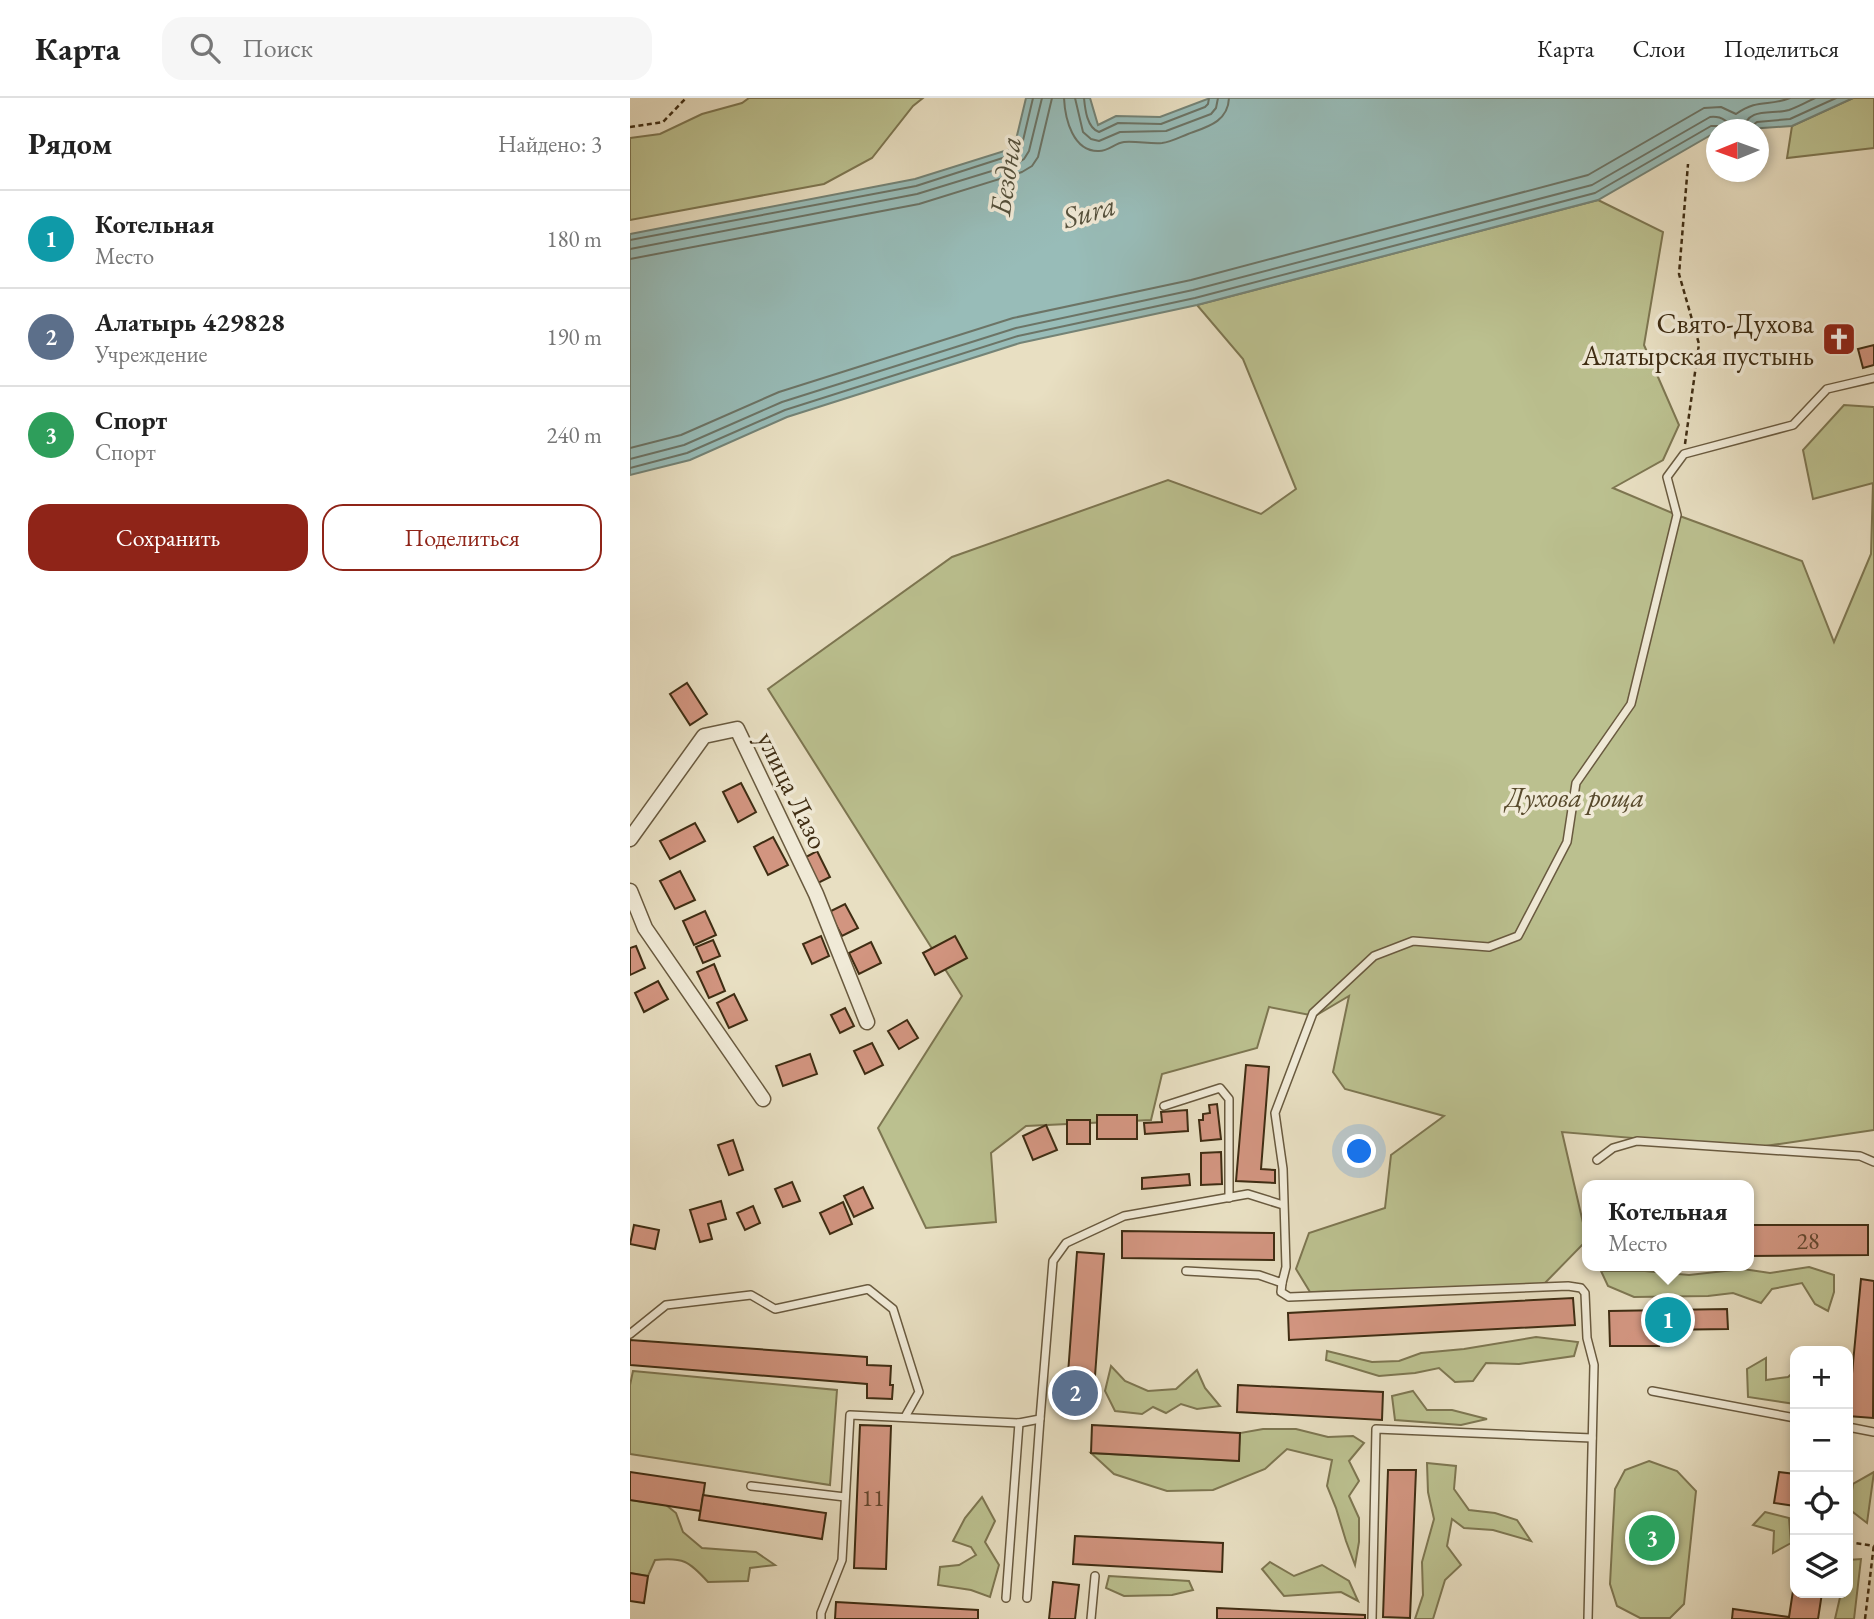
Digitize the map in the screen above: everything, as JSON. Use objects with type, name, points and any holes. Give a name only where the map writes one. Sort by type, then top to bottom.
[{"type":"street","name":"улица Лазо","points":[[630,839],[704,736],[737,729],[816,894],[867,1022]]},
{"type":"street","points":[[630,891],[645,928],[763,1100]]},
{"type":"lane","points":[[1588,1619],[1594,1365],[1587,1338],[1585,1293],[1581,1287],[1568,1286],[1289,1297],[1281,1292],[1286,1268],[1283,1169],[1275,1113],[1313,1013],[1374,956],[1413,941],[1489,947],[1518,936],[1567,842],[1576,783],[1631,704],[1677,515],[1667,477],[1684,454],[1793,425],[1827,389],[1874,378]]},
{"type":"lane","points":[[1164,1106],[1220,1088],[1229,1099],[1228,1198]]},
{"type":"lane","points":[[1597,1160],[1613,1148],[1637,1141],[1860,1156],[1874,1162]]},
{"type":"lane","points":[[1027,1598],[1053,1261],[1066,1243],[1124,1216],[1248,1194],[1283,1205]]},
{"type":"lane","points":[[1186,1271],[1259,1275],[1282,1283]]},
{"type":"lane","points":[[630,1334],[666,1305],[751,1295],[775,1310],[868,1289],[892,1309],[919,1392],[905,1417]]},
{"type":"lane","points":[[1652,1391],[1790,1417]]},
{"type":"lane","points":[[821,1619],[842,1560],[849,1415],[1019,1423],[1040,1419]]},
{"type":"lane","points":[[1006,1598],[1019,1423]]},
{"type":"lane","points":[[1853,1428],[1874,1432]]},
{"type":"lane","points":[[1372,1619],[1376,1429],[1592,1438]]},
{"type":"lane","points":[[751,1486],[845,1497]]},
{"type":"lane","points":[[1091,1619],[1095,1576]]},
{"type":"path","points":[[630,127],[663,122],[686,98]]},
{"type":"path","points":[[1684,454],[1699,344],[1679,274],[1688,164]]},
{"type":"path","points":[[1853,1543],[1874,1545],[1865,1619]]},
{"type":"green space","points":[[749,98],[923,98],[913,106],[872,158],[824,184],[630,220],[630,138],[660,134],[702,114],[742,103]]},
{"type":"green space","points":[[1853,98],[1874,98],[1874,148],[1787,158],[1792,126]]},
{"type":"green space","name":"Духова роща","points":[[1598,200],[1663,232],[1644,345],[1679,425],[1663,460],[1613,488],[1677,515],[1802,561],[1834,642],[1871,554],[1873,483],[1813,499],[1803,450],[1844,405],[1874,407],[1874,1130],[1752,1148],[1562,1132],[1582,1218],[1582,1245],[1542,1286],[1310,1292],[1296,1269],[1309,1233],[1385,1208],[1391,1155],[1444,1116],[1345,1089],[1333,1072],[1349,996],[1315,1016],[1269,1007],[1257,1048],[1162,1074],[1151,1120],[1026,1126],[991,1153],[996,1222],[926,1228],[878,1128],[962,996],[768,689],[952,557],[1168,480],[1261,514],[1296,489],[1243,359],[1197,305]]},
{"type":"green space","points":[[1809,1267],[1834,1275],[1834,1292],[1828,1311],[1815,1304],[1802,1283],[1772,1289],[1761,1303],[1733,1293],[1634,1297],[1608,1286],[1601,1271],[1689,1275],[1725,1271],[1770,1273]]},
{"type":"green space","points":[[1536,1337],[1578,1342],[1574,1356],[1519,1364],[1486,1363],[1473,1381],[1455,1382],[1439,1368],[1379,1376],[1326,1360],[1327,1351],[1372,1362],[1399,1361],[1421,1353]]},
{"type":"green space","points":[[1766,1358],[1766,1380],[1790,1375],[1790,1403],[1748,1397],[1747,1369]]},
{"type":"green space","points":[[1111,1366],[1125,1381],[1148,1391],[1176,1389],[1197,1370],[1205,1388],[1220,1406],[1197,1409],[1181,1404],[1166,1413],[1153,1407],[1142,1414],[1115,1411],[1105,1391]]},
{"type":"green space","points":[[633,1371],[837,1390],[830,1485],[630,1454],[630,1385]]},
{"type":"green space","points":[[1413,1391],[1427,1410],[1452,1410],[1487,1419],[1461,1425],[1395,1420],[1392,1396]]},
{"type":"green space","points":[[1263,1429],[1296,1429],[1328,1437],[1353,1436],[1364,1443],[1349,1461],[1359,1481],[1349,1496],[1359,1518],[1355,1565],[1327,1486],[1332,1460],[1287,1449],[1265,1469],[1213,1490],[1167,1491],[1114,1474],[1091,1453],[1238,1461],[1240,1433]]},
{"type":"green space","points":[[1649,1461],[1677,1471],[1696,1491],[1684,1604],[1670,1618],[1640,1618],[1617,1606],[1610,1584],[1615,1489],[1625,1470]]},
{"type":"green space","points":[[1427,1463],[1456,1466],[1454,1489],[1469,1510],[1495,1513],[1517,1520],[1531,1541],[1493,1530],[1464,1528],[1452,1519],[1447,1546],[1461,1565],[1445,1580],[1433,1619],[1415,1619],[1423,1595],[1422,1562],[1434,1519],[1428,1492]]},
{"type":"green space","points":[[1874,1472],[1867,1523],[1853,1512],[1853,1484]]},
{"type":"green space","points":[[982,1497],[995,1521],[985,1542],[999,1565],[990,1597],[971,1590],[938,1585],[940,1567],[959,1565],[976,1555],[971,1547],[953,1541],[965,1518]]},
{"type":"green space","points":[[630,1500],[666,1505],[676,1513],[683,1532],[702,1548],[756,1552],[775,1565],[750,1568],[748,1581],[708,1582],[690,1565],[672,1559],[655,1560],[648,1576],[630,1573]]},
{"type":"green space","points":[[1765,1512],[1789,1518],[1790,1544],[1773,1553],[1774,1531],[1753,1525]]},
{"type":"green space","points":[[1861,1559],[1854,1619],[1835,1619],[1840,1598],[1853,1598],[1853,1560]]},
{"type":"green space","points":[[1270,1562],[1294,1576],[1322,1565],[1349,1581],[1358,1601],[1341,1592],[1284,1596],[1262,1569]]},
{"type":"green space","points":[[1109,1576],[1189,1581],[1193,1590],[1172,1595],[1124,1596],[1106,1588]]},
{"type":"water","points":[[1026,98],[1090,98],[1098,125],[1116,116],[1160,117],[1210,98],[1853,98],[1792,126],[1769,128],[1769,119],[1706,119],[1706,138],[1598,200],[1197,305],[1020,343],[787,417],[690,460],[630,475],[630,234],[915,179],[1014,148]]},
{"type":"building","points":[[1874,345],[1874,365],[1863,368],[1858,349]]},
{"type":"building","points":[[687,683],[707,714],[690,725],[670,694]]},
{"type":"building","points":[[741,783],[756,812],[738,822],[723,792]]},
{"type":"building","points":[[695,823],[705,841],[670,859],[660,841]]},
{"type":"building","points":[[773,837],[788,865],[768,875],[754,847]]},
{"type":"building","points":[[817,851],[830,877],[818,883],[806,857]]},
{"type":"building","points":[[680,871],[695,900],[675,909],[660,881]]},
{"type":"building","points":[[845,904],[858,928],[842,936],[829,912]]},
{"type":"building","points":[[705,911],[716,935],[694,945],[683,921]]},
{"type":"building","points":[[821,936],[829,956],[812,964],[803,944]]},
{"type":"building","points":[[955,936],[967,958],[935,975],[923,953]]},
{"type":"building","points":[[713,940],[720,956],[703,963],[696,947]]},
{"type":"building","points":[[871,942],[881,963],[859,974],[849,953]]},
{"type":"building","points":[[636,946],[645,968],[630,975],[630,948]]},
{"type":"building","points":[[714,964],[725,991],[709,998],[697,972]]},
{"type":"building","points":[[658,981],[668,999],[644,1012],[635,993]]},
{"type":"building","points":[[734,994],[747,1020],[729,1028],[717,1003]]},
{"type":"building","points":[[845,1008],[854,1026],[840,1033],[831,1015]]},
{"type":"building","points":[[907,1020],[918,1038],[899,1049],[888,1031]]},
{"type":"building","points":[[872,1043],[883,1065],[865,1074],[854,1051]]},
{"type":"building","points":[[810,1054],[817,1074],[783,1086],[776,1066]]},
{"type":"building","points":[[1246,1065],[1269,1067],[1261,1169],[1275,1170],[1275,1183],[1236,1181]]},
{"type":"building","points":[[1217,1104],[1221,1139],[1201,1141],[1199,1120],[1203,1120],[1203,1114],[1210,1113],[1209,1105]]},
{"type":"building","points":[[1187,1110],[1188,1131],[1145,1134],[1144,1123],[1162,1122],[1161,1112]]},
{"type":"building","points":[[1097,1115],[1137,1115],[1137,1139],[1097,1139]]},
{"type":"building","points":[[1067,1120],[1090,1120],[1090,1144],[1067,1144]]},
{"type":"building","points":[[1046,1125],[1057,1150],[1033,1160],[1023,1136]]},
{"type":"building","points":[[733,1140],[743,1170],[729,1175],[718,1145]]},
{"type":"building","points":[[1221,1152],[1222,1184],[1201,1185],[1201,1153]]},
{"type":"building","points":[[1189,1174],[1190,1185],[1142,1189],[1142,1178]]},
{"type":"building","points":[[792,1182],[800,1201],[783,1207],[775,1189]]},
{"type":"building","points":[[863,1187],[873,1208],[854,1217],[844,1196]]},
{"type":"building","points":[[721,1201],[726,1219],[708,1224],[712,1239],[700,1242],[690,1210]]},
{"type":"building","points":[[843,1202],[852,1224],[830,1234],[820,1213]]},
{"type":"building","points":[[753,1206],[760,1223],[745,1230],[737,1213]]},
{"type":"building","points":[[634,1225],[659,1230],[655,1249],[630,1244]]},
{"type":"building","points":[[1754,1225],[1868,1225],[1868,1255],[1754,1256]]},
{"type":"building","points":[[1122,1231],[1274,1233],[1274,1260],[1122,1258]]},
{"type":"building","points":[[1077,1252],[1104,1254],[1093,1403],[1066,1401]]},
{"type":"building","points":[[1861,1279],[1874,1281],[1873,1418],[1853,1416],[1853,1363]]},
{"type":"building","points":[[1573,1298],[1575,1325],[1289,1340],[1288,1313]]},
{"type":"building","points":[[1727,1309],[1728,1329],[1659,1330],[1659,1346],[1610,1346],[1609,1311]]},
{"type":"building","points":[[630,1340],[867,1357],[867,1365],[891,1366],[892,1399],[867,1398],[867,1384],[630,1365]]},
{"type":"building","points":[[1238,1385],[1383,1392],[1382,1420],[1237,1412]]},
{"type":"building","points":[[860,1425],[891,1426],[886,1569],[854,1568]]},
{"type":"building","points":[[1092,1425],[1240,1433],[1239,1461],[1091,1453]]},
{"type":"building","points":[[1388,1470],[1416,1470],[1410,1618],[1383,1617]]},
{"type":"building","points":[[630,1472],[705,1483],[701,1511],[630,1500]]},
{"type":"building","points":[[1779,1472],[1790,1473],[1790,1505],[1774,1503]]},
{"type":"building","points":[[703,1495],[826,1513],[822,1539],[699,1520]]},
{"type":"building","points":[[1075,1536],[1223,1543],[1222,1572],[1073,1564]]},
{"type":"building","points":[[630,1573],[648,1576],[644,1603],[630,1601]]},
{"type":"building","points":[[1053,1582],[1079,1585],[1075,1619],[1049,1619]]},
{"type":"building","points":[[1792,1598],[1821,1598],[1818,1619],[1732,1619],[1733,1609],[1789,1617]]},
{"type":"building","points":[[836,1602],[978,1610],[978,1619],[835,1619]]},
{"type":"building","points":[[1217,1608],[1365,1615],[1365,1619],[1217,1619]]},
{"type":"place","name":"Свято-Духова Алатырская пустынь","points":[[1839,339]]},
{"type":"place","name":"Котельная","points":[[1668,1320]]},
{"type":"place","name":"Алатырь 429828","points":[[1075,1393]]},
{"type":"place","name":"Спорт","points":[[1652,1538]]},
{"type":"water label","name":"Бездна","points":[[1005,176]]},
{"type":"water label","name":"Sura","points":[[1089,211]]}]
